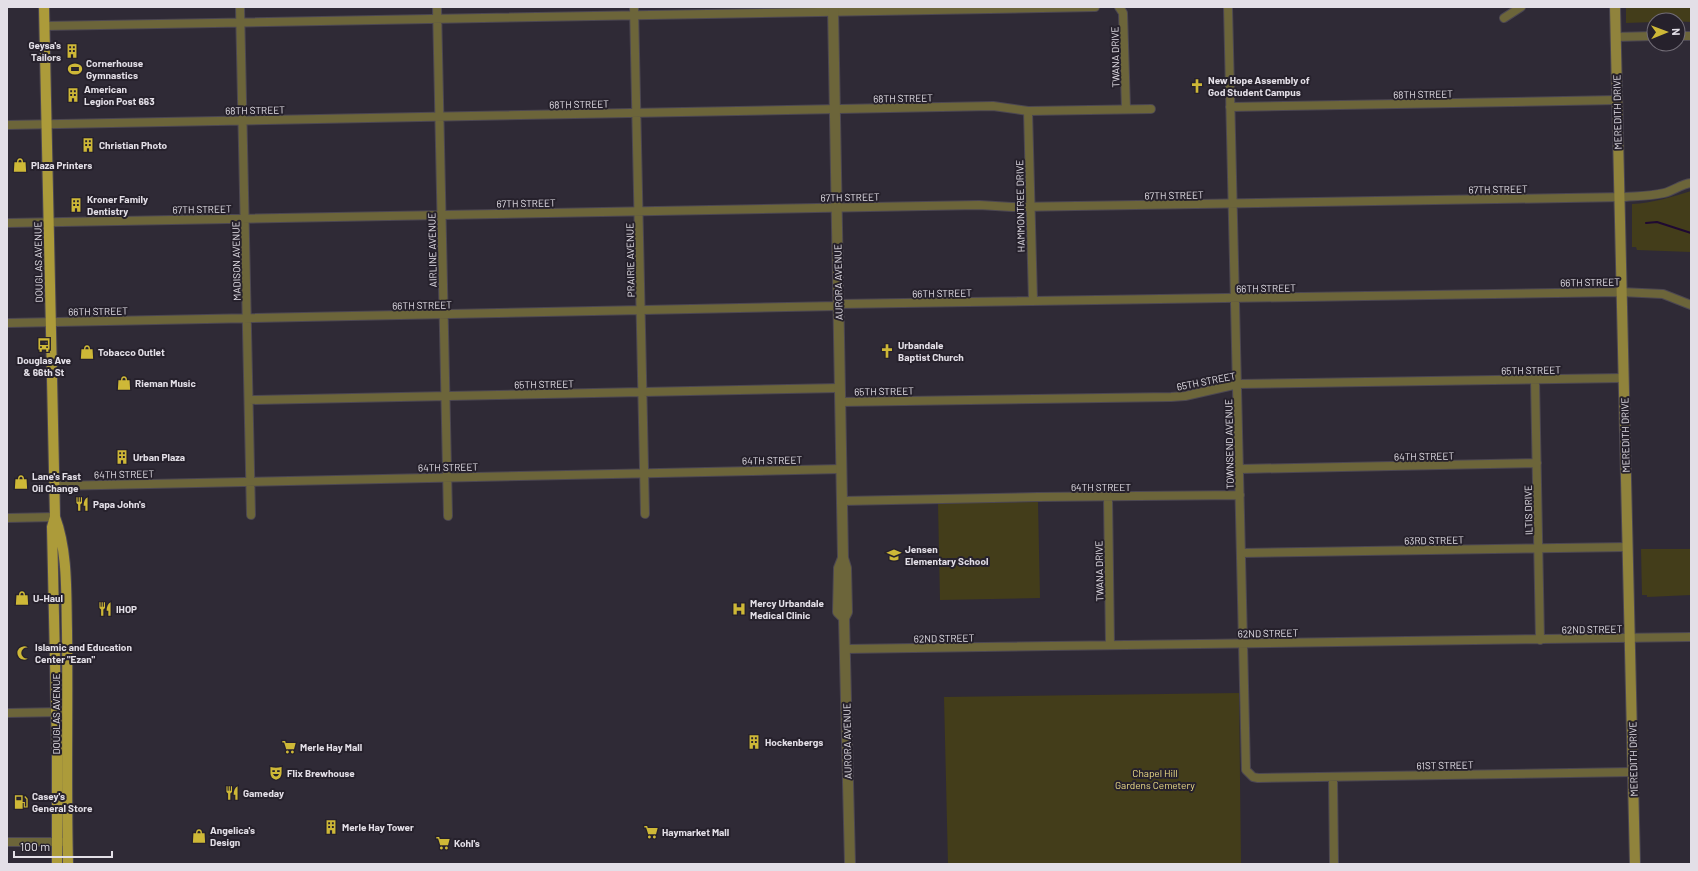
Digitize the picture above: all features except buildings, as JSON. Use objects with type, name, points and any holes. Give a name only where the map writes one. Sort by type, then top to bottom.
[{"type":"main road","name":"DOUGLAS AVENUE","points":[[44,7],[55,517],[52,527],[56,713],[57,864]]},
{"type":"main road","name":"MEREDITH DRIVE","points":[[1615,7],[1634,864]]},
{"type":"main road","name":"DOUGLAS AVENUE","points":[[55,517],[60,529],[65,574],[68,712],[68,864]]},
{"type":"street","name":"MADISON AVENUE","points":[[240,7],[251,515]]},
{"type":"street","name":"AIRLINE AVENUE","points":[[437,7],[448,516]]},
{"type":"street","points":[[45,26],[437,19],[634,11],[1094,7]]},
{"type":"street","name":"TWANA DRIVE","points":[[1119,7],[1124,13],[1126,109]]},
{"type":"street","name":"TOWNSEND AVENUE","points":[[1228,7],[1240,469],[1245,765],[1249,774],[1258,778]]},
{"type":"street","points":[[1504,18],[1521,7]]},
{"type":"street","name":"AURORA AVENUE","points":[[833,9],[843,558],[839,568],[838,612],[844,618],[850,864]]},
{"type":"street","name":"PRAIRIE AVENUE","points":[[634,11],[645,514]]},
{"type":"street","points":[[1615,37],[1646,36]]},
{"type":"street","name":"68TH STREET","points":[[1230,107],[1617,100]]},
{"type":"street","name":"68TH STREET","points":[[7,125],[993,106],[1028,111],[1152,109]]},
{"type":"street","name":"HAMMONTREE DRIVE","points":[[1028,111],[1033,301]]},
{"type":"street","name":"67TH STREET","points":[[7,223],[979,204],[1030,206],[1232,204],[1619,197],[1666,193],[1680,186],[1691,183]]},
{"type":"street","name":"66TH STREET","points":[[7,323],[1033,301],[1621,292],[1663,294],[1691,305]]},
{"type":"street","name":"65TH STREET","points":[[840,402],[1171,398],[1238,384],[1624,378]]},
{"type":"street","name":"ILTIS DRIVE","points":[[1535,380],[1540,640]]},
{"type":"street","name":"65TH STREET","points":[[249,400],[840,388]]},
{"type":"street","name":"64TH STREET","points":[[1240,469],[1537,463]]},
{"type":"street","name":"64TH STREET","points":[[54,486],[250,480],[842,469]]},
{"type":"street","name":"64TH STREET","points":[[842,500],[1240,496]]},
{"type":"street","name":"TWANA DRIVE","points":[[1108,497],[1110,645]]},
{"type":"street","points":[[7,518],[55,517]]},
{"type":"street","name":"63RD STREET","points":[[1241,553],[1628,547]]},
{"type":"street","name":"62ND STREET","points":[[845,649],[1691,638]]},
{"type":"street","points":[[7,713],[68,712]]},
{"type":"street","name":"61ST STREET","points":[[1258,778],[1633,772]]},
{"type":"street","points":[[1333,777],[1334,864]]},
{"type":"street","points":[[7,842],[68,842]]},
{"type":"green space","points":[[1626,7],[1691,7],[1691,22],[1686,22],[1686,12],[1646,12],[1646,22],[1626,23]]},
{"type":"green space","points":[[1691,191],[1691,252],[1637,250],[1636,247],[1632,247],[1632,204],[1654,201]]},
{"type":"green space","points":[[1038,502],[1040,598],[940,600],[938,503]]},
{"type":"green space","points":[[1641,549],[1691,549],[1691,595],[1647,597],[1647,595],[1642,595]]},
{"type":"green space","name":"Chapel Hill Gardens Cemetery","points":[[1239,693],[1241,864],[948,864],[944,697]]},
{"type":"waterway","points":[[1646,223],[1657,222],[1691,233]]},
{"type":"place","name":"Geysa's Tailors","points":[[72,51]]},
{"type":"place","name":"Cornerhouse Gymnastics","points":[[75,69]]},
{"type":"place","name":"New Hope Assembly of God Student Campus","points":[[1197,86]]},
{"type":"place","name":"American Legion Post 663","points":[[73,95]]},
{"type":"place","name":"Christian Photo","points":[[88,145]]},
{"type":"place","name":"Plaza Printers","points":[[20,165]]},
{"type":"place","name":"Kroner Family Dentistry","points":[[76,205]]},
{"type":"place","name":"Douglas Ave & 66th St","points":[[44,345]]},
{"type":"place","name":"Urbandale Baptist Church","points":[[887,351]]},
{"type":"place","name":"Tobacco Outlet","points":[[87,352]]},
{"type":"place","name":"Rieman Music","points":[[124,383]]},
{"type":"place","name":"Urban Plaza","points":[[122,457]]},
{"type":"place","name":"Lane's Fast Oil Change","points":[[21,482]]},
{"type":"place","name":"Papa John's","points":[[82,504]]},
{"type":"place","name":"Jensen Elementary School","points":[[894,555]]},
{"type":"place","name":"U-Haul","points":[[22,598]]},
{"type":"place","name":"IHOP","points":[[105,609]]},
{"type":"place","name":"Mercy Urbandale Medical Clinic","points":[[739,609]]},
{"type":"place","name":"Islamic and Education Center \"Ezan\"","points":[[24,653]]},
{"type":"place","name":"Hockenbergs","points":[[754,742]]},
{"type":"place","name":"Merle Hay Mall","points":[[289,747]]},
{"type":"place","name":"Flix Brewhouse","points":[[276,773]]},
{"type":"place","name":"Gameday","points":[[232,793]]},
{"type":"place","name":"Casey's General Store","points":[[21,802]]},
{"type":"place","name":"Merle Hay Tower","points":[[331,827]]},
{"type":"place","name":"Haymarket Mall","points":[[651,832]]},
{"type":"place","name":"Angelica's Design","points":[[199,836]]},
{"type":"place","name":"Kohl's","points":[[443,843]]}]
